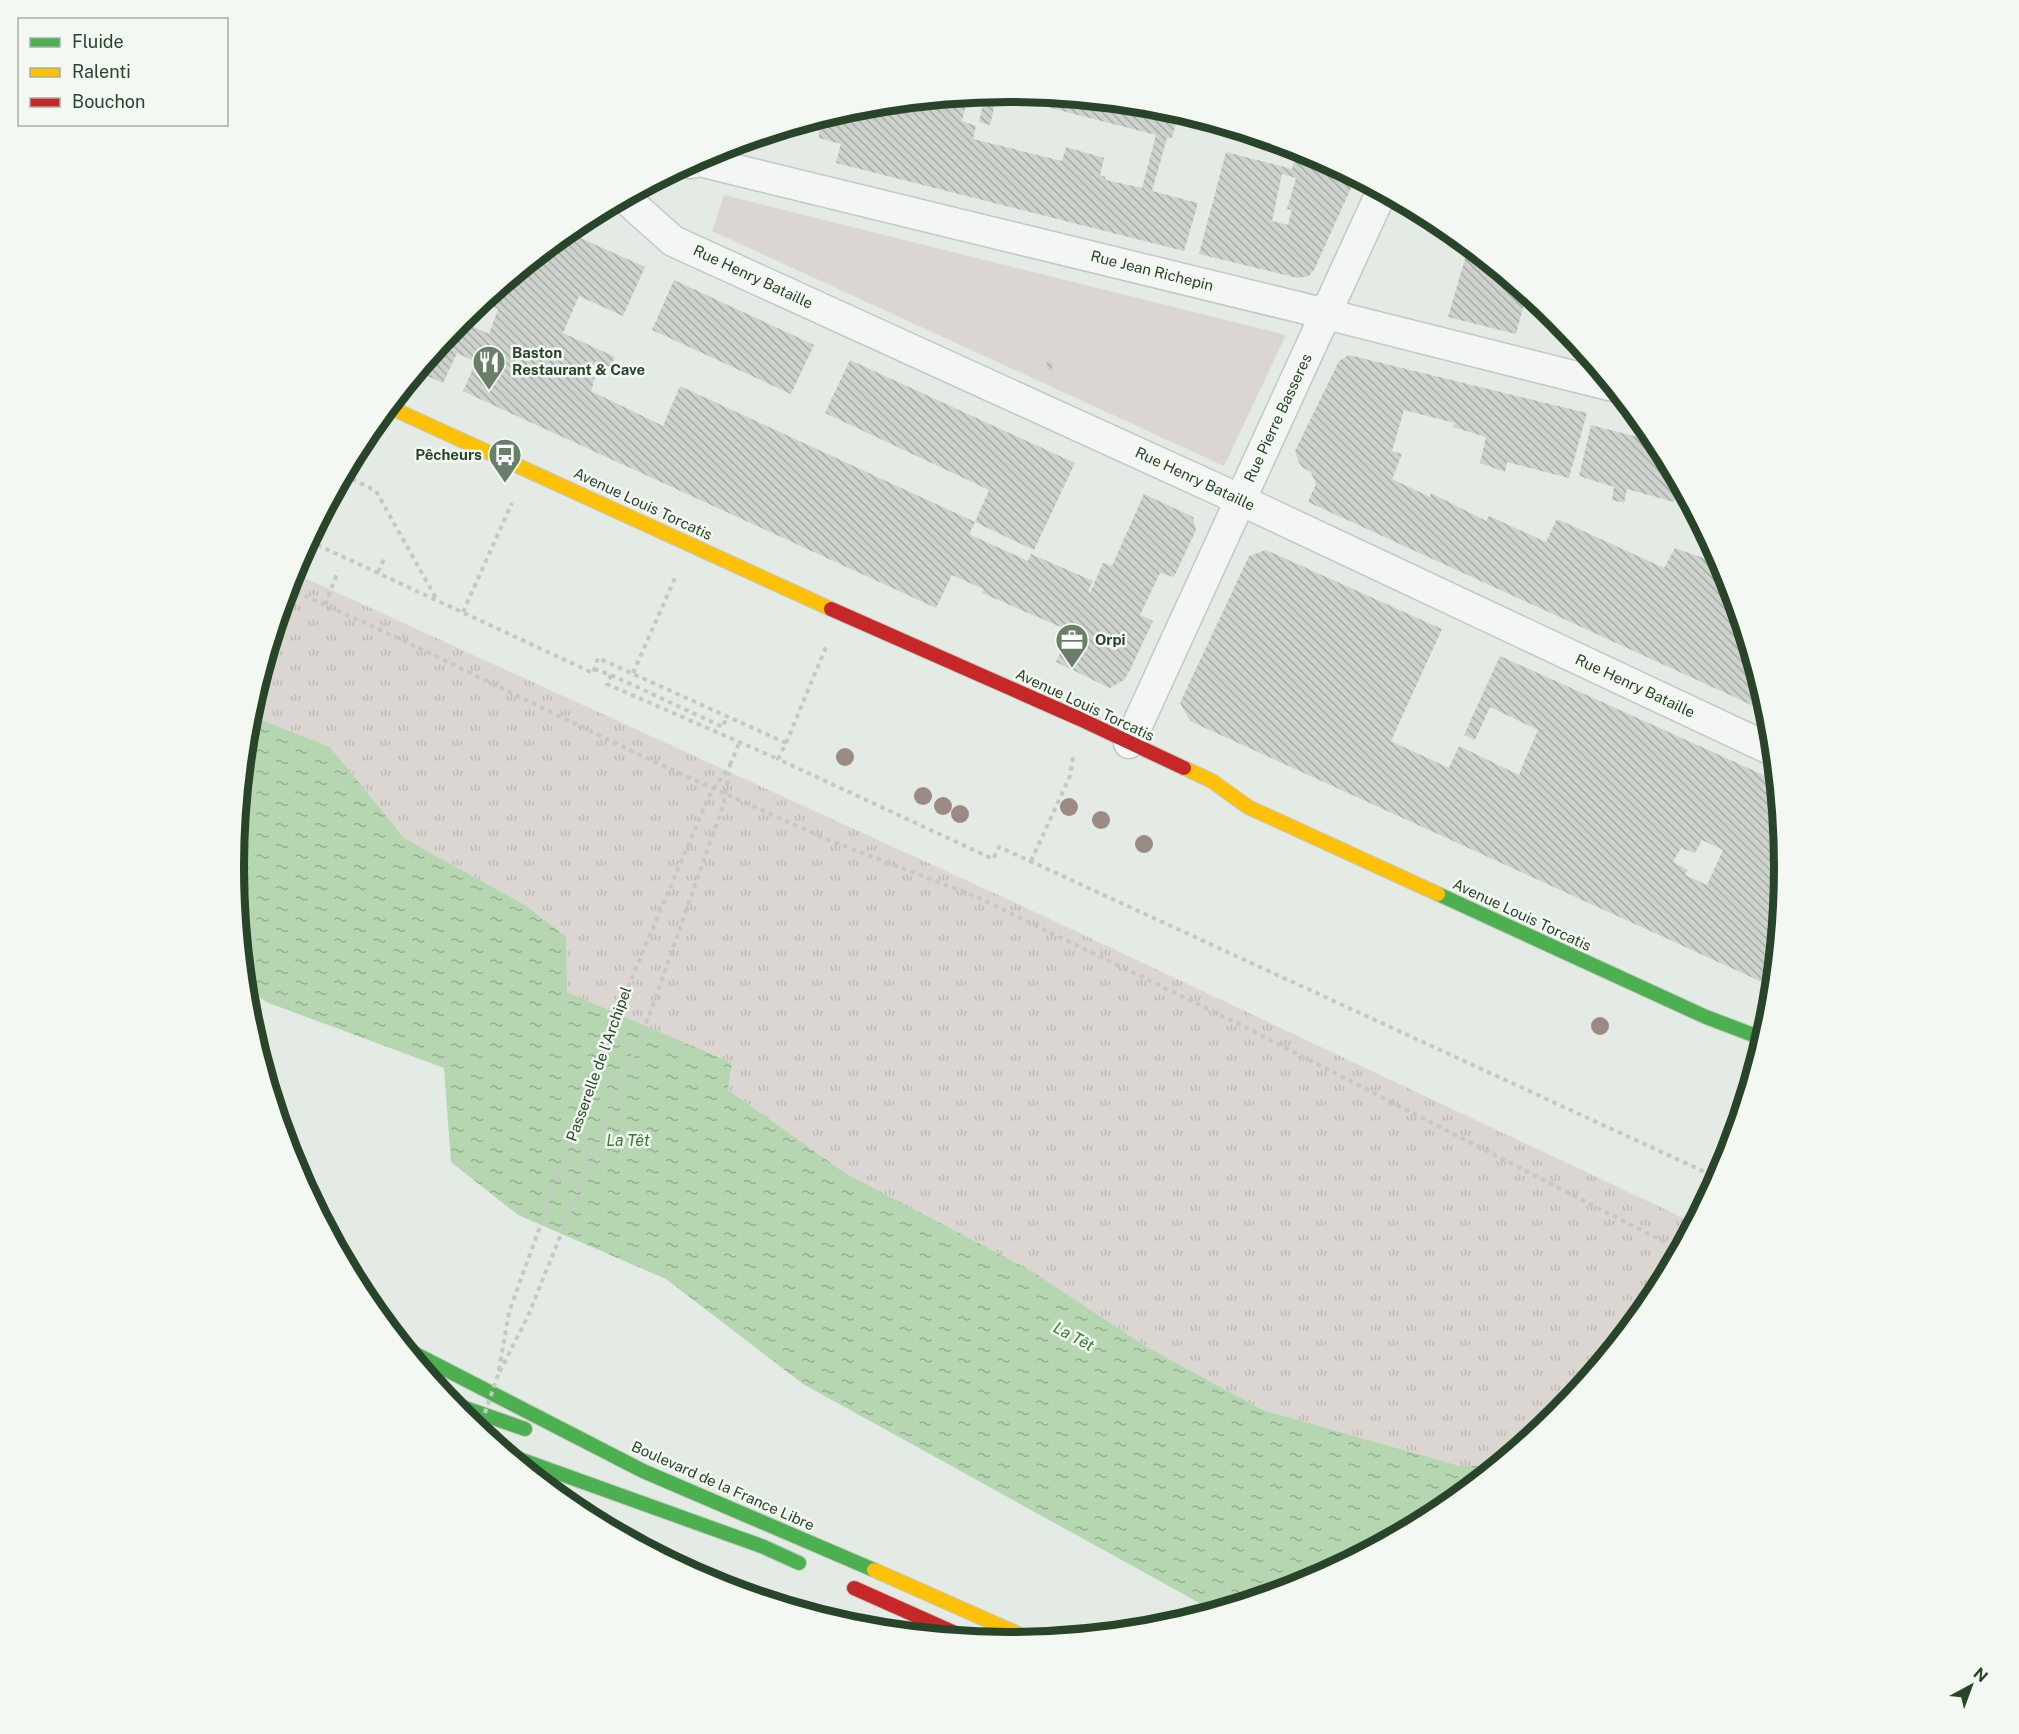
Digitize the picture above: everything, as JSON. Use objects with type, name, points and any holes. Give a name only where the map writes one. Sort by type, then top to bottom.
[{"type":"street","name":"Rue Jean Richepin","points":[[710,163],[1601,383]]},
{"type":"street","name":"Rue Pierre Basseres","points":[[1129,743],[1379,197]]},
{"type":"street","name":"Rue Henry Bataille","points":[[630,202],[673,241],[1240,500],[1765,747]]},
{"type":"street","name":"Avenue Louis Torcatis","points":[[397,410],[840,614],[1212,781],[1248,807],[1706,1017],[1755,1036]]},
{"type":"street","name":"Boulevard de la France Libre","points":[[423,1358],[643,1471],[1014,1632]]},
{"type":"street","points":[[471,1410],[643,1471]]},
{"type":"street","points":[[531,1463],[764,1547],[807,1566]]},
{"type":"street","points":[[839,1581],[945,1629]]},
{"type":"path","points":[[463,612],[527,469]]},
{"type":"path","points":[[351,478],[376,491],[437,600]]},
{"type":"path","points":[[316,544],[593,673],[598,658],[786,743]]},
{"type":"path","points":[[633,673],[690,544]]},
{"type":"path","points":[[378,573],[384,559]]},
{"type":"path","points":[[325,604],[338,571]]},
{"type":"path","points":[[296,592],[644,757],[816,835],[975,896],[1241,1025],[1674,1247]]},
{"type":"path","points":[[778,759],[840,614]]},
{"type":"path","points":[[594,669],[723,727],[727,716]]},
{"type":"path","points":[[611,675],[607,684],[778,759],[993,860],[999,847],[1031,861],[1710,1174]]},
{"type":"path","name":"Passerelle de l'Archipel","points":[[498,1375],[509,1312],[622,1001],[709,796],[730,765],[739,743]]},
{"type":"path","name":"Passerelle de l'Archipel","points":[[482,1421],[498,1375],[528,1316],[649,1016],[724,803],[730,765]]},
{"type":"path","points":[[1031,861],[1070,776]]},
{"type":"green space","points":[[724,195],[1286,335],[1224,466],[712,231]]},
{"type":"green space","points":[[302,577],[1018,904],[1688,1220],[1646,1292],[1585,1371],[1550,1408],[1485,1466],[1460,1466],[1263,1410],[1147,1347],[1030,1270],[845,1173],[728,1090],[732,1063],[567,992],[525,905],[404,838],[330,747],[259,719],[285,621]]},
{"type":"water","name":"La Têt","points":[[259,719],[330,747],[404,838],[525,905],[566,937],[567,992],[732,1063],[728,1090],[845,1173],[1030,1270],[1147,1347],[1263,1410],[1460,1466],[1485,1466],[1435,1503],[1392,1530],[1348,1553],[1302,1574],[1206,1606],[803,1384],[666,1279],[518,1215],[451,1162],[444,1068],[266,1002],[255,993],[251,967],[244,867],[251,767]]},
{"type":"building","points":[[983,103],[995,103],[990,125],[979,122]]},
{"type":"building","points":[[966,104],[962,121],[976,126],[973,139],[1062,161],[1066,147],[1104,158],[1100,175],[1106,180],[1142,188],[1156,135],[1047,107],[1048,104],[1109,109],[1177,121],[1172,138],[1167,138],[1152,191],[1198,203],[1184,251],[836,163],[841,144],[819,138],[819,131],[810,129],[910,109]]},
{"type":"building","points":[[1226,152],[1292,169],[1295,158],[1353,184],[1314,270],[1309,276],[1298,278],[1199,254]],"holes":[[[1282,174],[1296,178],[1287,209],[1292,210],[1288,225],[1272,221]]]},
{"type":"building","points":[[577,236],[645,267],[623,316],[579,296],[563,333],[615,357],[610,367],[596,361],[590,376],[595,378],[591,391],[663,426],[680,386],[975,522],[969,534],[1028,561],[1031,554],[1093,581],[1088,591],[1090,593],[1103,563],[1112,566],[1144,494],[1193,517],[1196,530],[1174,577],[1160,573],[1140,615],[1153,621],[1124,680],[1110,688],[1056,662],[1070,631],[982,593],[983,589],[952,575],[936,608],[463,391],[476,362],[457,353],[443,383],[424,375],[470,325],[489,334],[498,309],[491,305],[544,260]]},
{"type":"building","points":[[1466,254],[1525,302],[1516,334],[1448,317]]},
{"type":"building","points":[[674,280],[814,345],[791,394],[652,330]]},
{"type":"building","points":[[1349,355],[1587,413],[1569,478],[1507,462],[1505,472],[1480,463],[1486,437],[1453,427],[1455,423],[1404,410],[1392,451],[1402,454],[1392,479],[1430,497],[1431,493],[1486,521],[1489,516],[1546,542],[1557,519],[1664,568],[1675,548],[1710,560],[1734,621],[1757,708],[1308,502],[1316,484],[1311,472],[1302,467],[1295,451],[1339,361]]},
{"type":"building","points":[[850,360],[1075,463],[1034,550],[975,522],[989,490],[825,413]]},
{"type":"building","points":[[1048,360],[1054,364],[1051,371],[1045,368]]},
{"type":"building","points":[[1591,425],[1643,439],[1676,492],[1674,502],[1627,489],[1624,503],[1612,500],[1614,487],[1579,476]]},
{"type":"building","points":[[1266,550],[1442,629],[1391,741],[1449,768],[1459,746],[1519,775],[1538,730],[1490,707],[1475,740],[1464,735],[1500,656],[1769,777],[1774,867],[1773,917],[1765,983],[1190,721],[1180,703],[1249,556]],"holes":[[[1702,840],[1723,850],[1707,885],[1685,875],[1688,870],[1673,862],[1681,848],[1695,853]]]},
{"type":"building","points":[[664,1549],[750,1586],[717,1574]]},
{"type":"traffic: fast","points":[[1438,894],[1706,1017],[1755,1036]]},
{"type":"traffic: fast","points":[[423,1358],[643,1471],[874,1570]]},
{"type":"traffic: fast","points":[[471,1410],[525,1429]]},
{"type":"traffic: fast","points":[[531,1463],[764,1547],[799,1563]]},
{"type":"traffic: slow","points":[[396,410],[831,609]]},
{"type":"traffic: slow","points":[[1184,768],[1212,781],[1248,807],[1438,894]]},
{"type":"traffic: slow","points":[[874,1570],[1014,1632]]},
{"type":"traffic: jam","points":[[831,609],[1080,719],[1184,768]]},
{"type":"traffic: jam","points":[[854,1588],[945,1629]]},
{"type":"place","name":"Baston Restaurant & Cave","points":[[489,391]]},
{"type":"place","name":"Pêcheurs","points":[[505,484]]},
{"type":"place","name":"Orpi","points":[[1072,669]]}]
